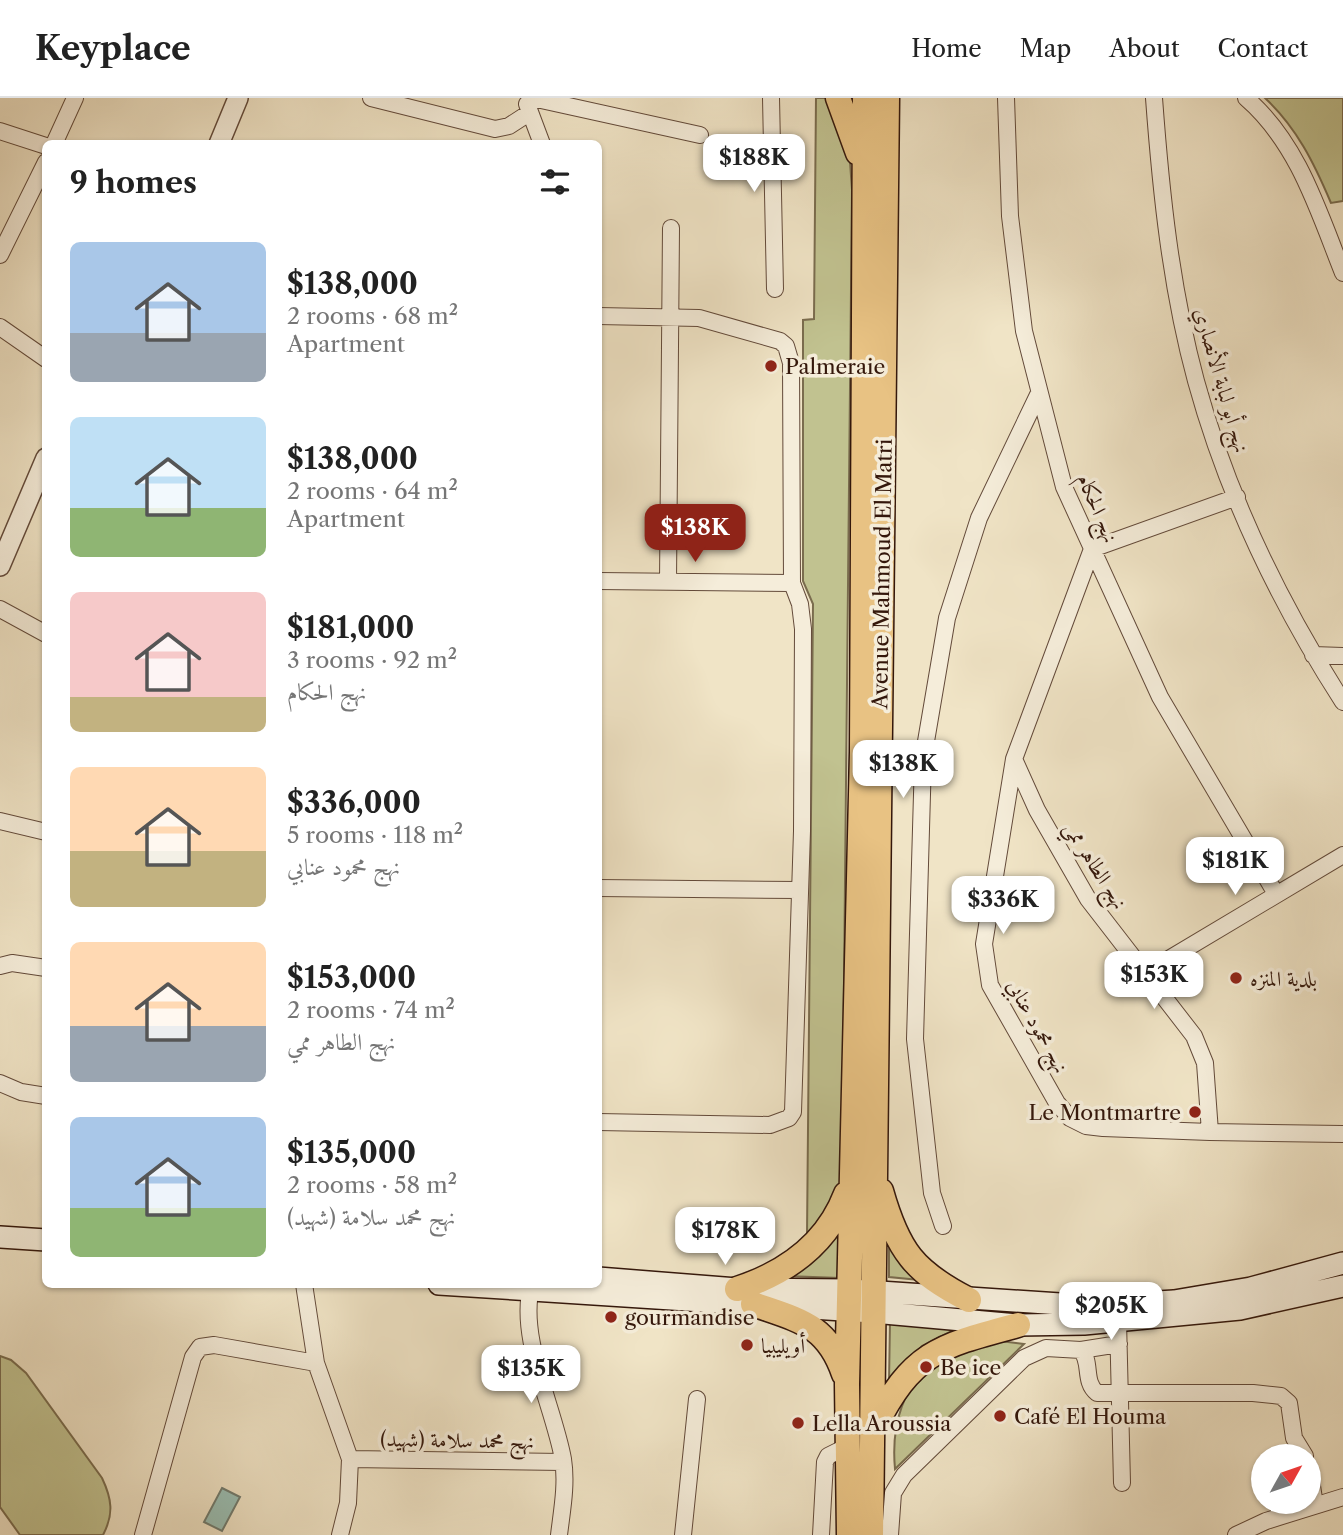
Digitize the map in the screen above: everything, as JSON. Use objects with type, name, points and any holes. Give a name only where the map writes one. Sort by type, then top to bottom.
[{"type":"highway","points":[[838,98],[865,180]]},
{"type":"highway","name":"Avenue Mahmoud El Matri","points":[[862,1301],[851,1180],[859,946],[864,546],[865,98]]},
{"type":"highway","name":"Avenue Mahmoud El Matri","points":[[862,1301],[875,1171],[887,98]]},
{"type":"highway","points":[[886,128],[899,98]]},
{"type":"highway","points":[[875,1171],[888,1217],[909,1256],[934,1282],[969,1300]]},
{"type":"highway","points":[[847,1384],[836,1353],[826,1337],[745,1296],[822,1237],[835,1219],[851,1180]]},
{"type":"highway","points":[[849,1535],[847,1384],[862,1301]]},
{"type":"highway","points":[[862,1301],[871,1435],[871,1535]]},
{"type":"highway","points":[[871,1435],[892,1394],[924,1358],[968,1339],[1018,1325]]},
{"type":"main road","points":[[0,1237],[42,1240]]},
{"type":"main road","points":[[531,1288],[862,1301],[969,1300],[1090,1306],[1174,1301],[1251,1288],[1343,1263]]},
{"type":"main road","points":[[602,1278],[745,1296]]},
{"type":"main road","points":[[862,1301],[1018,1325],[1118,1321],[1240,1309],[1337,1289]]},
{"type":"street","points":[[56,140],[75,98]]},
{"type":"street","points":[[221,140],[238,98]]},
{"type":"street","points":[[371,98],[495,129],[509,126],[529,103]]},
{"type":"street","points":[[771,98],[775,289]]},
{"type":"street","name":"نهج الحكام","points":[[1006,98],[1015,272],[1038,395],[1064,487],[1160,698],[1276,894]]},
{"type":"street","name":"نهج أبو لبابة الأنصاري","points":[[1154,98],[1173,276],[1206,417],[1237,497],[1313,655],[1343,702]]},
{"type":"street","points":[[1246,98],[1284,140],[1298,165],[1343,273]]},
{"type":"street","points":[[529,103],[700,135]]},
{"type":"street","points":[[529,103],[541,140]]},
{"type":"street","points":[[0,131],[42,145]]},
{"type":"street","points":[[0,255],[42,170]]},
{"type":"street","points":[[668,582],[671,228]]},
{"type":"street","points":[[602,316],[699,318],[780,341],[790,355],[792,583],[800,604],[803,629],[796,1101],[789,1118],[757,1125],[602,1122]]},
{"type":"street","points":[[0,327],[42,356]]},
{"type":"street","points":[[943,1226],[930,1182],[915,1039],[923,760],[947,618],[979,518],[1038,395]]},
{"type":"street","points":[[0,566],[38,495],[42,476]]},
{"type":"street","points":[[1092,549],[1237,497]]},
{"type":"street","name":"نهج محمود عنابي","points":[[1092,549],[1014,759],[985,934],[985,961],[990,985],[1002,1010],[1057,1103],[1070,1118],[1086,1126],[1210,1132]]},
{"type":"street","points":[[602,581],[792,583]]},
{"type":"street","points":[[0,609],[42,632]]},
{"type":"street","points":[[1313,655],[1343,656]]},
{"type":"street","name":"نهج الطاهر ممي","points":[[1014,759],[1037,810],[1088,899],[1186,1023],[1200,1049],[1205,1063],[1210,1132]]},
{"type":"street","points":[[0,821],[42,831]]},
{"type":"street","points":[[1147,972],[1343,855]]},
{"type":"street","points":[[602,888],[799,890]]},
{"type":"street","points":[[0,966],[12,962],[42,967]]},
{"type":"street","points":[[0,1083],[20,1092],[42,1095]]},
{"type":"street","points":[[1210,1132],[1343,1134]]},
{"type":"street","points":[[305,1288],[316,1363],[350,1459],[348,1503],[340,1535]]},
{"type":"street","points":[[531,1288],[528,1315],[564,1462],[564,1496],[559,1535]]},
{"type":"street","points":[[1118,1321],[1122,1395],[1122,1483]]},
{"type":"street","points":[[890,1535],[893,1493],[917,1460],[1030,1353],[1046,1348],[1081,1349],[1119,1344]]},
{"type":"street","points":[[143,1535],[193,1357],[200,1347],[214,1345],[316,1363]]},
{"type":"street","points":[[1081,1349],[1087,1358],[1093,1390],[1122,1395],[1202,1392],[1281,1396],[1289,1403],[1294,1438],[1298,1444]]},
{"type":"street","points":[[683,1535],[697,1399]]},
{"type":"street","points":[[821,1535],[825,1462],[832,1453],[848,1446]]},
{"type":"street","name":"نهج محمد سلامة (شهيد)","points":[[350,1459],[564,1462]]},
{"type":"street","points":[[1321,1503],[1343,1496]]},
{"type":"street","points":[[1236,1535],[1287,1514]]},
{"type":"green space","points":[[816,98],[831,98],[849,148],[852,190],[841,1278],[785,1276],[807,1234],[813,604],[803,581],[803,320],[814,319]]},
{"type":"green space","points":[[1265,98],[1343,98],[1343,201],[1331,203],[1304,147],[1286,121]]},
{"type":"green space","points":[[889,1232],[930,1281],[889,1277]]},
{"type":"green space","points":[[890,1322],[962,1326],[922,1346],[889,1382]]},
{"type":"green space","points":[[1000,1341],[1024,1344],[895,1469],[898,1421],[908,1393],[917,1380],[928,1368],[947,1355]]},
{"type":"green space","points":[[0,1356],[11,1360],[26,1373],[102,1478],[110,1506],[109,1520],[103,1535],[20,1535],[0,1507]]},
{"type":"water","points":[[222,1488],[240,1497],[222,1531],[204,1522]]},
{"type":"place","name":"Palmeraie","points":[[771,366]]},
{"type":"place","name":"بلدية المنزه","points":[[1236,978]]},
{"type":"place","name":"Le Montmartre","points":[[1195,1112]]},
{"type":"place","name":"gourmandise","points":[[611,1317]]},
{"type":"place","name":"أويليبيا","points":[[747,1345]]},
{"type":"place","name":"Be ice","points":[[926,1367]]},
{"type":"place","name":"Café El Houma","points":[[1000,1416]]},
{"type":"place","name":"Lella Aroussia","points":[[798,1423]]}]
